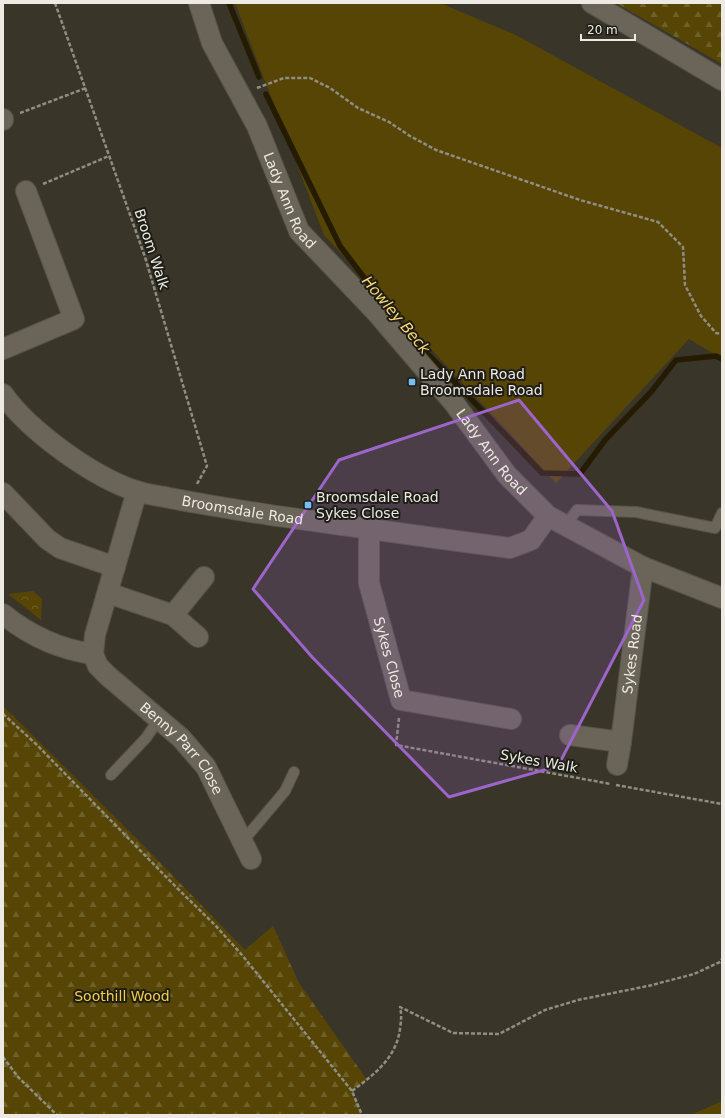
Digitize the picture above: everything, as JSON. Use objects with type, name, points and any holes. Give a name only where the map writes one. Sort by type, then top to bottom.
[{"type":"street","name":"Lady Ann Road","points":[[199,3],[212,43],[257,126],[299,231],[382,319],[454,403],[507,475],[548,516],[565,526],[643,567],[722,598]]},
{"type":"street","points":[[592,3],[722,80]]},
{"type":"street","points":[[3,349],[74,319],[26,191]]},
{"type":"street","name":"Broomsdale Road","points":[[3,394],[36,429],[59,448],[84,466],[110,480],[137,491],[221,507],[510,548],[530,540],[548,516]]},
{"type":"street","points":[[3,614],[15,624],[30,633],[53,644],[74,651],[93,654],[95,635],[137,491]]},
{"type":"street","points":[[3,493],[47,539],[60,548],[115,567]]},
{"type":"street","name":"Sykes Close","points":[[369,529],[369,583],[401,700],[511,719]]},
{"type":"street","name":"Sykes Road","points":[[617,765],[643,567]]},
{"type":"street","points":[[173,615],[204,577]]},
{"type":"street","points":[[108,593],[173,615],[198,637]]},
{"type":"street","name":"Benny Parr Close","points":[[93,654],[98,666],[181,738],[206,767],[251,859]]},
{"type":"street","points":[[570,735],[621,742]]},
{"type":"lane","points":[[565,526],[577,510],[636,512],[715,528],[722,513]]},
{"type":"lane","points":[[111,775],[146,738],[159,719]]},
{"type":"lane","points":[[243,841],[285,791],[294,772]]},
{"type":"path","name":"Broom Walk","points":[[55,3],[145,257],[207,466],[188,501]]},
{"type":"path","points":[[240,95],[284,78],[310,78],[330,88],[358,108],[389,122],[410,136],[436,150],[580,200],[658,222],[684,247],[685,285],[701,316],[716,333],[722,334]]},
{"type":"path","points":[[3,120],[86,88]]},
{"type":"path","points":[[26,191],[110,156]]},
{"type":"path","name":"Sykes Walk","points":[[401,700],[396,745],[722,804]]},
{"type":"path","points":[[3,714],[36,744],[215,925],[248,961],[352,1091],[362,1115]]},
{"type":"path","points":[[352,1091],[368,1080],[388,1060],[398,1040],[402,1014],[400,1007],[453,1033],[499,1034],[545,1010],[578,1000],[648,986],[694,974],[720,962],[722,959]]},
{"type":"path","points":[[3,1057],[18,1077],[57,1115]]},
{"type":"highlighted area","points":[[519,400],[612,511],[644,600],[558,766],[449,797],[312,657],[253,589],[339,460]]},
{"type":"green space","points":[[235,3],[440,3],[516,35],[722,148],[722,359],[689,339],[556,483],[324,235]]},
{"type":"green space","points":[[616,3],[722,3],[722,64]]},
{"type":"green space","points":[[33,591],[42,599],[41,620],[8,594]]},
{"type":"green space","name":"Soothill Wood","points":[[3,706],[141,843],[245,950],[273,926],[299,983],[367,1080],[352,1091],[362,1115],[3,1115]]},
{"type":"green space","points":[[722,1101],[722,1115],[694,1115],[695,1113]]},
{"type":"waterway","name":"Howley Beck","points":[[229,3],[259,77]]},
{"type":"waterway","name":"Howley Beck","points":[[266,94],[340,246],[401,326],[542,473],[580,474],[605,440],[651,392],[676,360],[716,356],[722,359]]},
{"type":"place","name":"Lady Ann Road Broomsdale Road","points":[[412,382]]},
{"type":"place","name":"Broomsdale Road Sykes Close","points":[[308,505]]}]
